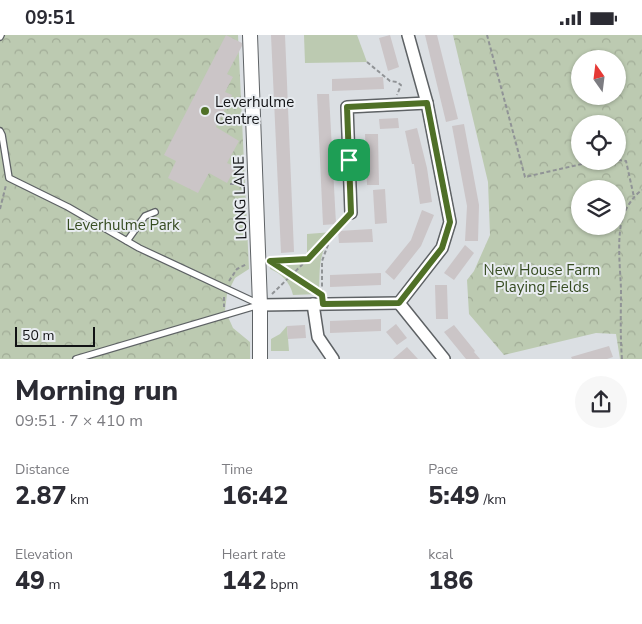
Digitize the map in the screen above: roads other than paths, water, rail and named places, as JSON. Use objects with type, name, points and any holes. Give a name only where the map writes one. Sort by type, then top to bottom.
[{"type":"street","name":"LONG LANE","points":[[250,35],[264,261],[260,359]]},
{"type":"street","points":[[399,303],[442,248],[450,222],[427,103],[408,35]]},
{"type":"street","points":[[351,213],[347,107],[427,103]]},
{"type":"street","points":[[261,305],[399,303]]},
{"type":"street","points":[[399,303],[444,359]]},
{"type":"street","points":[[314,304],[318,337],[333,359]]},
{"type":"lane","points":[[0,131],[9,178],[68,207],[127,241],[261,305]]},
{"type":"lane","points":[[127,241],[145,217],[155,212]]},
{"type":"lane","points":[[76,359],[261,305]]},
{"type":"place","name":"Leverhulme Centre","points":[[205,111]]},
{"type":"park label","name":"Leverhulme Park","points":[[123,225]]},
{"type":"park label","name":"New House Farm Playing Fields","points":[[542,278]]}]
